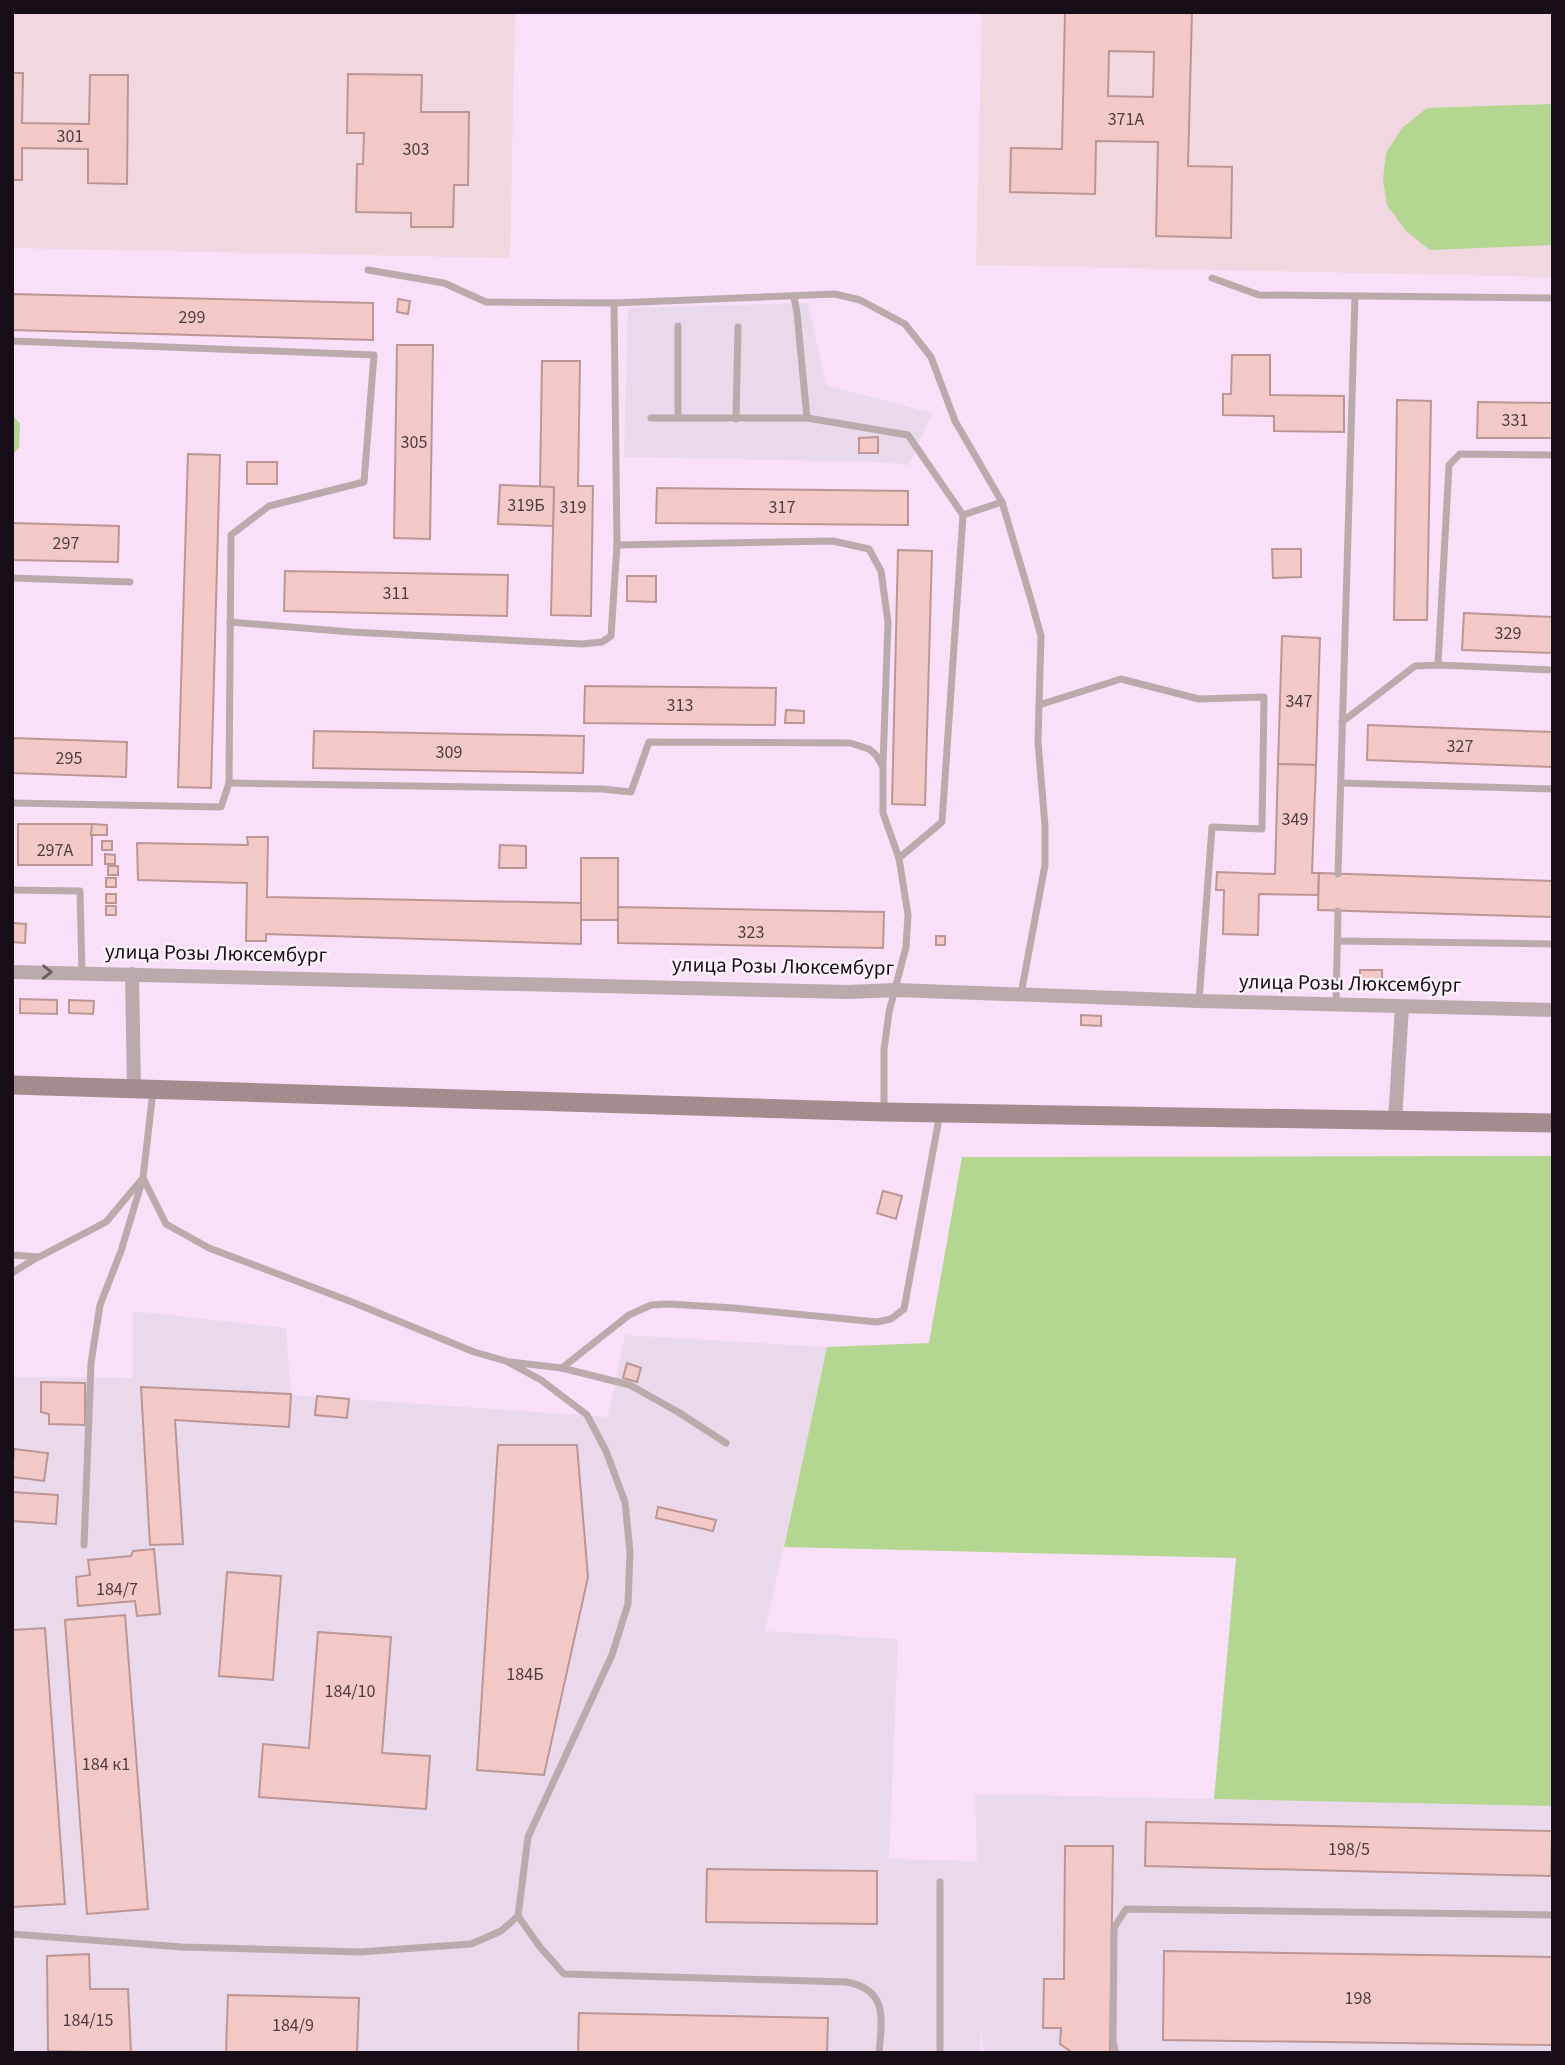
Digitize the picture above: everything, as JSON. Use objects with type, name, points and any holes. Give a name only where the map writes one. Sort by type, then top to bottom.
[{"type":"main road","points":[[12,1085],[884,1112],[1553,1123]]},
{"type":"street","name":"улица Розы Люксембург","points":[[12,972],[849,992],[896,990],[1553,1010]]},
{"type":"street","points":[[132,974],[144,1090]]},
{"type":"street","points":[[1395,1121],[1402,1007]]},
{"type":"lane","points":[[368,270],[444,283],[486,302],[614,303],[835,295],[860,300],[905,324],[932,357],[955,421],[1002,502],[1041,636],[1038,742],[1045,826],[1045,865],[1021,994]]},
{"type":"lane","points":[[1212,278],[1259,295],[1553,298]]},
{"type":"lane","points":[[1338,874],[1355,296]]},
{"type":"lane","points":[[794,297],[807,418]]},
{"type":"lane","points":[[230,622],[351,632],[582,644],[602,642],[611,636],[617,545],[614,303]]},
{"type":"lane","points":[[678,326],[678,418]]},
{"type":"lane","points":[[736,419],[738,327]]},
{"type":"lane","points":[[12,341],[374,355],[365,482],[269,506],[231,535],[229,783],[222,807],[12,803]]},
{"type":"lane","points":[[651,418],[807,418],[908,435],[963,514],[942,822],[899,858]]},
{"type":"lane","points":[[1438,665],[1449,464],[1460,454],[1553,455]]},
{"type":"lane","points":[[963,514],[1002,502]]},
{"type":"lane","points":[[617,545],[833,541],[869,549],[881,571],[888,622],[883,813],[899,858],[908,915],[906,947],[889,1012],[884,1050],[884,1112]]},
{"type":"lane","points":[[12,578],[130,582]]},
{"type":"lane","points":[[1342,722],[1415,666],[1553,670]]},
{"type":"lane","points":[[1039,705],[1121,679],[1199,699],[1264,697],[1262,829],[1212,827],[1199,1001]]},
{"type":"lane","points":[[229,783],[631,792],[649,742],[850,743],[869,749],[877,755],[883,767]]},
{"type":"lane","points":[[1341,783],[1553,789]]},
{"type":"lane","points":[[12,890],[80,891],[82,973]]},
{"type":"lane","points":[[1336,1005],[1338,911]]},
{"type":"lane","points":[[1338,941],[1553,944]]},
{"type":"lane","points":[[84,1545],[91,1363],[100,1305],[121,1251],[142,1178],[144,1090]]},
{"type":"lane","points":[[562,1368],[629,1315],[651,1305],[734,1308],[846,1320],[891,1319],[904,1309],[940,1112]]},
{"type":"lane","points":[[12,1273],[106,1222],[142,1178]]},
{"type":"lane","points":[[142,1178],[166,1224],[209,1248],[474,1352],[506,1361],[562,1368],[630,1385],[726,1443]]},
{"type":"lane","points":[[12,1255],[39,1257]]},
{"type":"lane","points":[[12,1934],[182,1947],[359,1952],[471,1944],[501,1931],[517,1916],[528,1837],[612,1655],[628,1604],[630,1552],[625,1502],[606,1451],[587,1415],[541,1380],[506,1361]]},
{"type":"lane","points":[[940,1882],[940,2053]]},
{"type":"lane","points":[[1116,2053],[1113,2042],[1114,1927],[1126,1909],[1553,1915]]},
{"type":"lane","points":[[517,1916],[564,1974],[846,1982],[861,1985],[872,1993],[882,2015],[879,2053]]},
{"type":"shaded area","points":[[12,12],[515,12],[510,258],[12,248]]},
{"type":"shaded area","points":[[982,12],[1553,12],[1553,277],[976,265]]},
{"type":"shaded area","points":[[808,303],[826,385],[932,413],[909,465],[879,462],[624,457],[628,308]]},
{"type":"shaded area","points":[[133,1311],[286,1328],[291,1395],[608,1417],[625,1335],[827,1347],[765,1631],[898,1639],[889,1859],[977,1861],[975,1794],[1553,1806],[1553,2053],[983,2053],[981,2020],[980,2053],[12,2053],[12,1377],[133,1378]]},
{"type":"green space","points":[[1553,104],[1553,245],[1430,250],[1406,231],[1387,205],[1383,179],[1386,153],[1402,128],[1427,108]]},
{"type":"green space","points":[[12,414],[20,424],[19,448],[12,455]]},
{"type":"green space","points":[[1553,1156],[1553,1806],[1214,1799],[1236,1558],[784,1547],[827,1347],[929,1343],[962,1157]]},
{"type":"building","points":[[1065,12],[1192,12],[1188,166],[1232,167],[1231,238],[1156,236],[1158,142],[1096,141],[1095,194],[1010,192],[1011,148],[1062,149]],"holes":[[[1109,51],[1154,52],[1153,97],[1108,96]]]},
{"type":"building","points":[[12,73],[23,73],[22,123],[89,124],[90,75],[128,75],[127,184],[88,183],[88,149],[22,148],[22,180],[12,180]]},
{"type":"building","points":[[348,74],[422,75],[421,112],[469,112],[468,185],[454,185],[453,227],[411,227],[411,213],[356,212],[357,164],[363,164],[364,133],[347,133]]},
{"type":"building","points":[[12,294],[373,303],[373,340],[12,330]]},
{"type":"building","points":[[398,299],[410,301],[408,314],[397,312]]},
{"type":"building","points":[[397,345],[433,345],[430,539],[394,538]]},
{"type":"building","points":[[1232,355],[1270,355],[1270,395],[1344,396],[1344,432],[1274,431],[1274,416],[1223,415],[1223,394],[1231,394]]},
{"type":"building","points":[[542,361],[580,361],[578,486],[593,486],[591,616],[551,615],[554,487],[540,487]]},
{"type":"building","points":[[1397,400],[1431,401],[1427,620],[1394,620]]},
{"type":"building","points":[[1478,402],[1553,403],[1553,438],[1477,438]]},
{"type":"building","points":[[878,437],[878,453],[859,453],[859,438]]},
{"type":"building","points":[[188,454],[220,455],[211,788],[178,787]]},
{"type":"building","points":[[247,462],[277,462],[277,484],[247,484]]},
{"type":"building","points":[[500,485],[554,487],[553,526],[498,524]]},
{"type":"building","points":[[657,488],[908,491],[908,525],[656,523]]},
{"type":"building","points":[[12,523],[119,526],[118,562],[12,560]]},
{"type":"building","points":[[1272,549],[1301,549],[1301,577],[1273,578]]},
{"type":"building","points":[[898,550],[932,551],[925,805],[892,804]]},
{"type":"building","points":[[285,571],[508,575],[507,616],[284,611]]},
{"type":"building","points":[[627,576],[656,576],[656,602],[627,601]]},
{"type":"building","points":[[1464,613],[1553,617],[1553,653],[1462,650]]},
{"type":"building","points":[[1282,636],[1320,638],[1316,765],[1278,764]]},
{"type":"building","points":[[585,686],[776,688],[775,725],[584,723]]},
{"type":"building","points":[[786,710],[804,711],[804,723],[785,723]]},
{"type":"building","points":[[1368,725],[1553,732],[1553,767],[1367,760]]},
{"type":"building","points":[[314,731],[584,736],[583,773],[313,768]]},
{"type":"building","points":[[12,738],[127,742],[126,777],[12,773]]},
{"type":"building","points":[[1278,764],[1316,765],[1312,873],[1319,873],[1318,895],[1259,894],[1258,935],[1223,934],[1224,890],[1216,890],[1217,872],[1275,874]]},
{"type":"building","points":[[18,824],[92,824],[92,865],[18,865]]},
{"type":"building","points":[[92,824],[107,825],[107,835],[91,835]]},
{"type":"building","points":[[247,837],[268,837],[267,897],[581,903],[581,944],[266,934],[266,941],[246,941],[247,883],[138,880],[137,843],[248,845]]},
{"type":"building","points":[[102,841],[112,841],[112,850],[102,850]]},
{"type":"building","points":[[500,845],[526,846],[526,868],[499,868]]},
{"type":"building","points":[[105,854],[115,855],[115,864],[105,864]]},
{"type":"building","points":[[581,858],[618,858],[618,920],[581,920]]},
{"type":"building","points":[[108,866],[118,866],[118,875],[108,875]]},
{"type":"building","points":[[1319,873],[1553,881],[1553,917],[1318,910]]},
{"type":"building","points":[[106,878],[116,878],[116,887],[106,887]]},
{"type":"building","points":[[106,894],[116,894],[116,903],[106,903]]},
{"type":"building","points":[[106,906],[116,906],[116,915],[106,915]]},
{"type":"building","points":[[618,907],[884,912],[883,948],[618,943]]},
{"type":"building","points":[[12,923],[26,924],[25,943],[12,942]]},
{"type":"building","points":[[936,936],[945,936],[945,945],[936,945]]},
{"type":"building","points":[[1360,970],[1382,970],[1382,988],[1360,988]]},
{"type":"building","points":[[20,999],[57,1000],[57,1014],[20,1013]]},
{"type":"building","points":[[69,1000],[94,1001],[93,1014],[69,1013]]},
{"type":"building","points":[[1081,1015],[1101,1016],[1101,1026],[1081,1025]]},
{"type":"building","points":[[883,1191],[902,1196],[896,1219],[877,1213]]},
{"type":"building","points":[[627,1363],[641,1368],[637,1382],[623,1378]]},
{"type":"building","points":[[41,1382],[85,1383],[85,1425],[49,1424],[49,1414],[41,1412]]},
{"type":"building","points":[[141,1387],[291,1394],[289,1427],[175,1420],[183,1544],[150,1545]]},
{"type":"building","points":[[317,1396],[349,1399],[347,1418],[315,1415]]},
{"type":"building","points":[[498,1445],[577,1445],[588,1577],[544,1775],[477,1770]]},
{"type":"building","points":[[14,1449],[48,1453],[44,1481],[12,1477]]},
{"type":"building","points":[[12,1492],[58,1495],[56,1524],[12,1521]]},
{"type":"building","points":[[658,1507],[716,1520],[713,1531],[656,1518]]},
{"type":"building","points":[[154,1549],[160,1614],[137,1616],[135,1601],[78,1606],[76,1577],[90,1575],[88,1560],[131,1556],[133,1551]]},
{"type":"building","points":[[227,1572],[281,1576],[273,1680],[219,1676]]},
{"type":"building","points":[[125,1615],[148,1909],[87,1914],[65,1620]]},
{"type":"building","points":[[45,1628],[65,1904],[12,1907],[12,1630]]},
{"type":"building","points":[[318,1632],[391,1637],[382,1753],[430,1756],[426,1809],[259,1797],[263,1744],[309,1748]]},
{"type":"building","points":[[1146,1822],[1552,1831],[1551,1876],[1145,1866]]},
{"type":"building","points":[[1065,1846],[1113,1846],[1110,2053],[1073,2053],[1060,2044],[1061,2028],[1043,2028],[1044,1979],[1064,1979]]},
{"type":"building","points":[[707,1869],[877,1871],[877,1924],[706,1922]]},
{"type":"building","points":[[1164,1951],[1553,1957],[1553,2045],[1163,2040]]},
{"type":"building","points":[[89,1954],[90,1989],[128,1989],[131,2053],[48,2051],[47,1956]]},
{"type":"building","points":[[228,1995],[359,1998],[357,2053],[226,2053]]},
{"type":"building","points":[[579,2013],[828,2018],[827,2053],[578,2053]]}]
